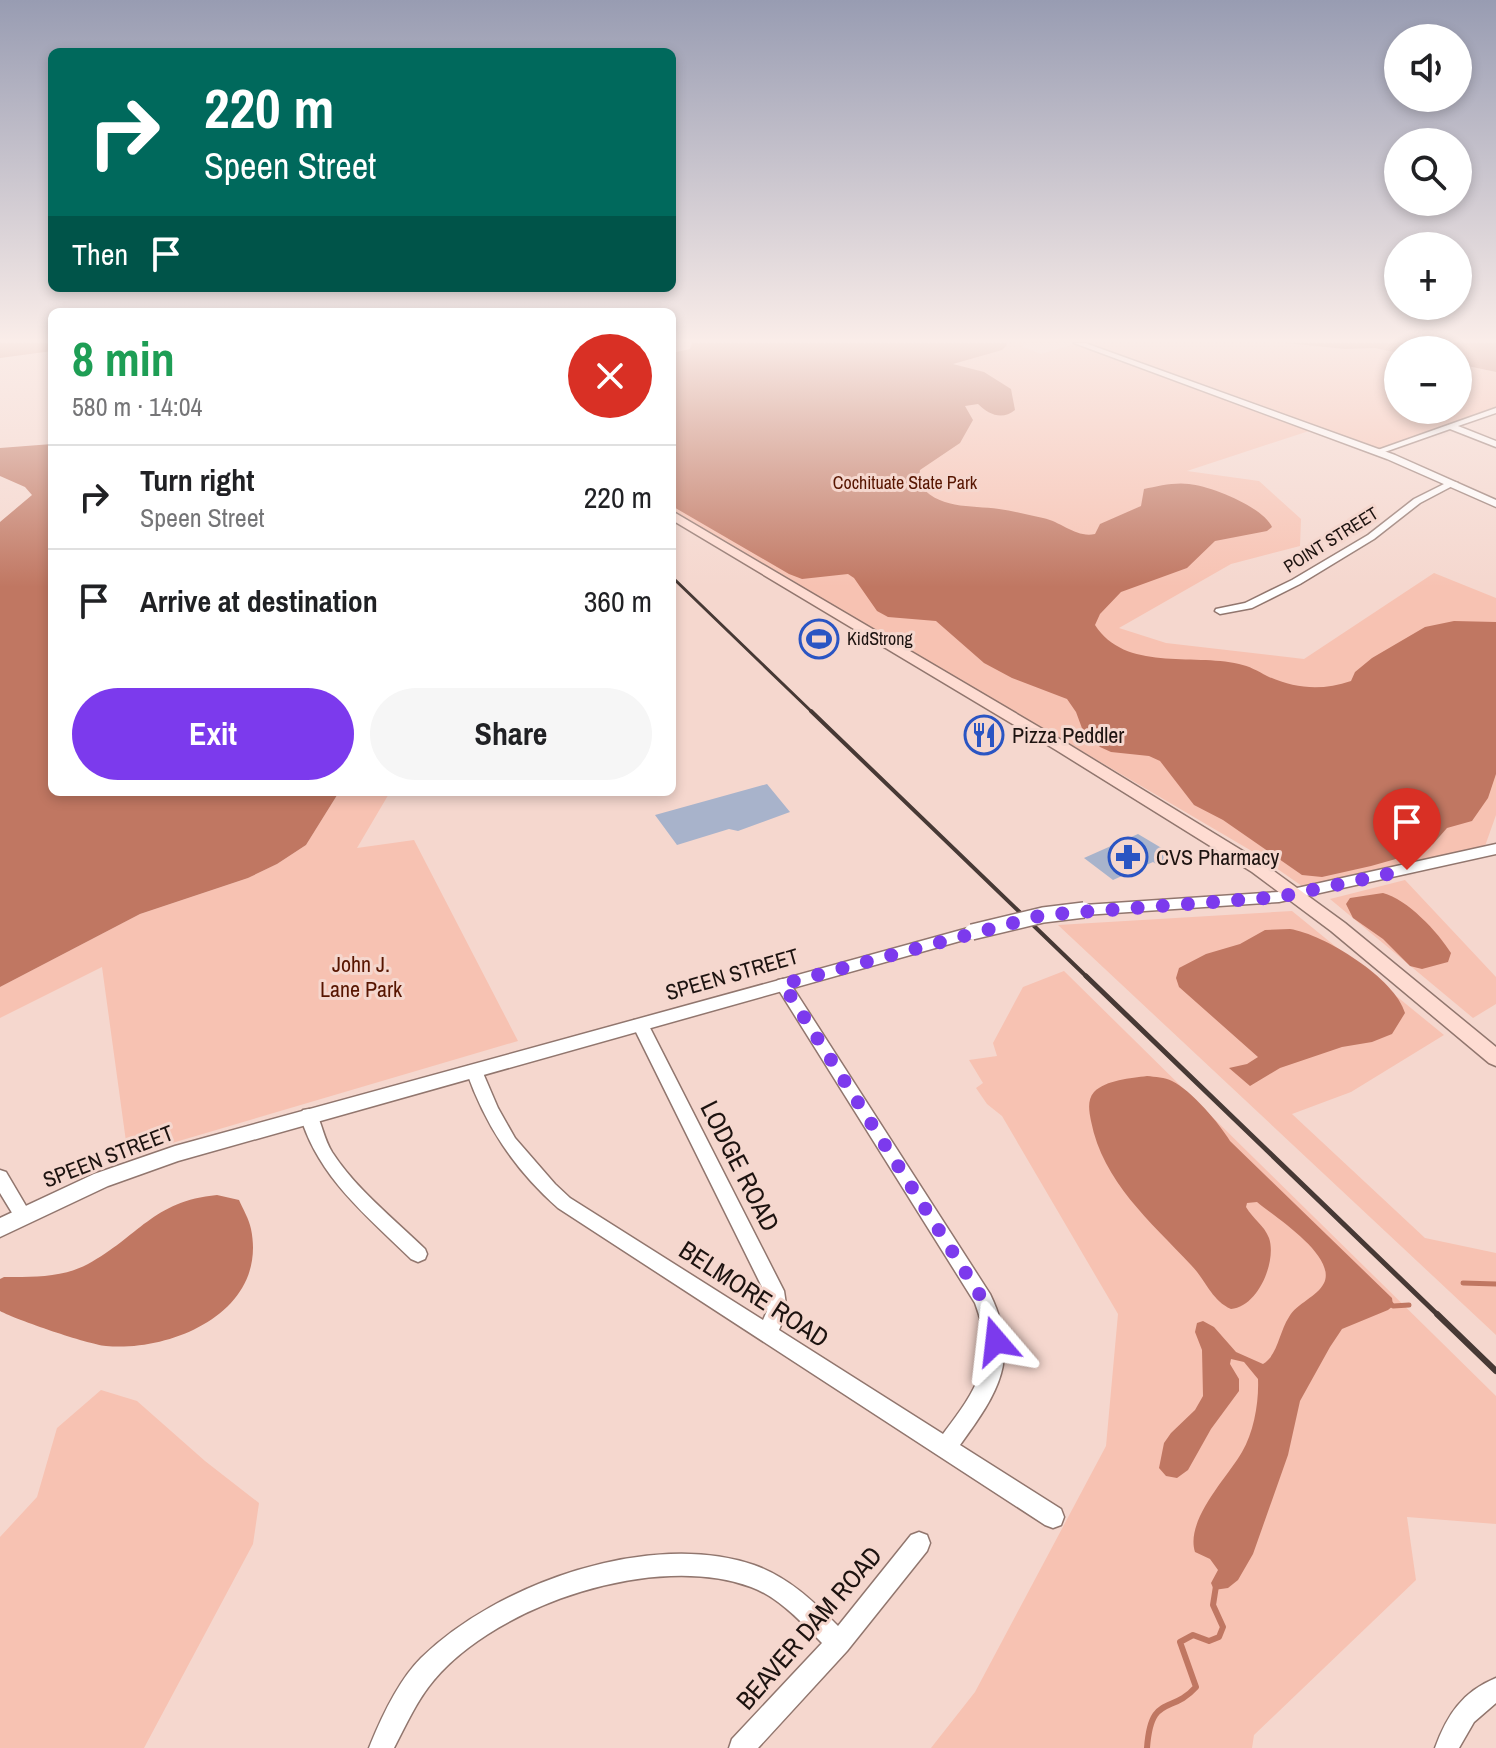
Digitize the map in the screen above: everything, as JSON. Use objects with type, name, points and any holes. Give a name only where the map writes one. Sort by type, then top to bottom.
[{"type":"main road","points":[[676,517],[1227,847],[1296,895],[1496,1058]]},
{"type":"street","points":[[1301,425],[1493,501]]},
{"type":"street","points":[[1376,452],[1454,425]]},
{"type":"street","points":[[1450,426],[1496,444]]},
{"type":"street","name":"POINT STREET","points":[[1220,611],[1248,606],[1296,582],[1371,537],[1417,501],[1453,483]]},
{"type":"street","name":"SPEEN STREET","points":[[0,1228],[125,1171],[309,1115],[972,932],[1032,917],[1084,910],[1296,895],[1496,849]]},
{"type":"street","points":[[783,984],[983,1300],[994,1327],[996,1357],[989,1386],[945,1448]]},
{"type":"street","name":"LODGE ROAD","points":[[640,1024],[774,1291],[777,1311],[767,1334]]},
{"type":"street","name":"BELMORE ROAD","points":[[474,1070],[505,1140],[554,1194],[1053,1517]]},
{"type":"street","points":[[309,1115],[314,1137],[332,1166],[418,1254]]},
{"type":"street","points":[[0,1177],[23,1216]]},
{"type":"street","name":"BEAVER DAM ROAD","points":[[741,1748],[839,1643],[919,1543]]},
{"type":"street","points":[[381,1748],[402,1706],[427,1669],[459,1641],[514,1607],[558,1588],[615,1573],[683,1562],[751,1575],[787,1593],[839,1643]]},
{"type":"street","points":[[1447,1748],[1464,1712],[1480,1698],[1496,1690]]},
{"type":"green space","name":"Cochituate State Park","points":[[676,425],[1454,425],[1376,452],[1315,429],[1187,471],[1259,481],[1301,519],[1300,546],[1231,564],[1119,628],[1166,643],[1304,659],[1434,573],[1496,598],[1496,815],[1485,846],[1302,886],[1250,850],[676,512]]},
{"type":"green space","name":"John J. Lane Park","points":[[337,796],[388,796],[357,848],[414,840],[518,1041],[128,1156],[102,967],[0,1018],[0,987],[140,914],[248,878],[306,845]]},
{"type":"green space","points":[[1405,880],[1496,977],[1496,1004],[1473,1018],[1330,899]]},
{"type":"green space","points":[[1292,911],[1444,1035],[1351,1092],[1292,1114],[1425,1238],[1496,1253],[1496,1335],[1058,925]]},
{"type":"green space","points":[[1064,971],[1496,1396],[1496,1524],[1407,1517],[1416,1580],[1254,1735],[1252,1748],[931,1748],[975,1692],[1106,1446],[1118,1314],[1002,1116],[987,1104],[976,1088],[983,1083],[969,1060],[997,1056],[993,1043],[1023,987]]},
{"type":"green space","points":[[101,1390],[137,1401],[205,1461],[259,1503],[253,1544],[144,1748],[0,1748],[0,1537],[37,1497],[57,1428]]},
{"type":"shaded area","name":"Cochituate State Park","points":[[676,425],[970,425],[960,443],[920,470],[918,482],[926,491],[944,502],[1043,518],[1088,535],[1095,534],[1100,524],[1141,506],[1144,489],[1184,484],[1210,489],[1248,505],[1267,519],[1272,527],[1267,531],[1215,541],[1187,568],[1121,592],[1100,614],[1095,625],[1108,640],[1141,655],[1239,664],[1288,684],[1319,687],[1351,681],[1355,672],[1372,658],[1425,627],[1454,621],[1496,622],[1496,774],[1488,798],[1472,821],[1447,828],[1433,844],[1417,853],[1322,877],[1302,875],[1223,820],[1194,805],[1160,761],[1100,747],[1083,731],[1067,699],[1012,678],[984,663],[936,621],[888,617],[877,611],[848,574],[802,579],[676,508]]},
{"type":"shaded area","points":[[48,444],[48,796],[337,796],[306,845],[277,864],[248,878],[140,914],[0,987],[0,522],[32,495],[25,487],[0,476],[0,448]]},
{"type":"shaded area","points":[[1383,893],[1412,909],[1430,926],[1451,953],[1448,962],[1422,969],[1410,966],[1383,939],[1353,918],[1346,904],[1350,898]]},
{"type":"shaded area","points":[[1290,929],[1321,939],[1357,960],[1388,986],[1405,1013],[1392,1034],[1280,1068],[1250,1086],[1229,1068],[1247,1064],[1258,1057],[1179,987],[1176,978],[1179,968],[1206,954],[1240,944],[1265,930]]},
{"type":"shaded area","points":[[1160,1077],[1180,1085],[1196,1099],[1230,1141],[1392,1298],[1393,1306],[1388,1310],[1342,1329],[1330,1347],[1300,1401],[1288,1455],[1253,1554],[1238,1580],[1228,1588],[1214,1590],[1211,1583],[1218,1570],[1210,1559],[1195,1552],[1194,1540],[1202,1513],[1242,1452],[1253,1426],[1258,1379],[1244,1362],[1231,1359],[1230,1364],[1239,1379],[1239,1391],[1211,1429],[1188,1470],[1177,1478],[1166,1476],[1159,1468],[1164,1443],[1195,1410],[1203,1396],[1202,1350],[1195,1332],[1197,1323],[1203,1321],[1214,1327],[1236,1352],[1263,1364],[1272,1355],[1289,1317],[1321,1288],[1326,1272],[1313,1249],[1290,1227],[1257,1202],[1247,1203],[1246,1207],[1269,1238],[1268,1270],[1257,1292],[1241,1306],[1231,1309],[1214,1295],[1130,1199],[1117,1182],[1097,1143],[1089,1110],[1094,1092],[1112,1082]]},
{"type":"shaded area","points":[[217,1195],[239,1200],[251,1229],[252,1258],[245,1283],[230,1304],[186,1333],[159,1342],[106,1346],[52,1331],[0,1311],[0,1279],[47,1276],[78,1269],[105,1254],[161,1212],[195,1199]]},
{"type":"building","points":[[767,784],[790,812],[738,831],[729,829],[677,845],[655,815]]},
{"type":"building","name":"CVS Pharmacy","points":[[1138,834],[1175,856],[1113,880],[1084,858]]},
{"type":"waterway","points":[[1463,1283],[1496,1284]]},
{"type":"waterway","points":[[1390,1303],[1393,1306],[1409,1305]]},
{"type":"waterway","points":[[1147,1748],[1149,1731],[1158,1712],[1196,1687],[1180,1642],[1193,1635],[1209,1641],[1219,1637],[1223,1627],[1213,1605],[1216,1586]]},
{"type":"railway","points":[[676,581],[813,713]]},
{"type":"railway","points":[[811,711],[1088,978]]},
{"type":"railway","points":[[1086,976],[1439,1316]]},
{"type":"railway","points":[[1437,1314],[1496,1371]]},
{"type":"place","name":"KidStrong","points":[[819,639]]},
{"type":"place","name":"Pizza Peddler","points":[[984,735]]},
{"type":"place","name":"CVS Pharmacy","points":[[1128,857]]},
{"type":"route","points":[[996,1341],[983,1300],[783,984],[1043,915],[1279,897],[1407,870]]}]
